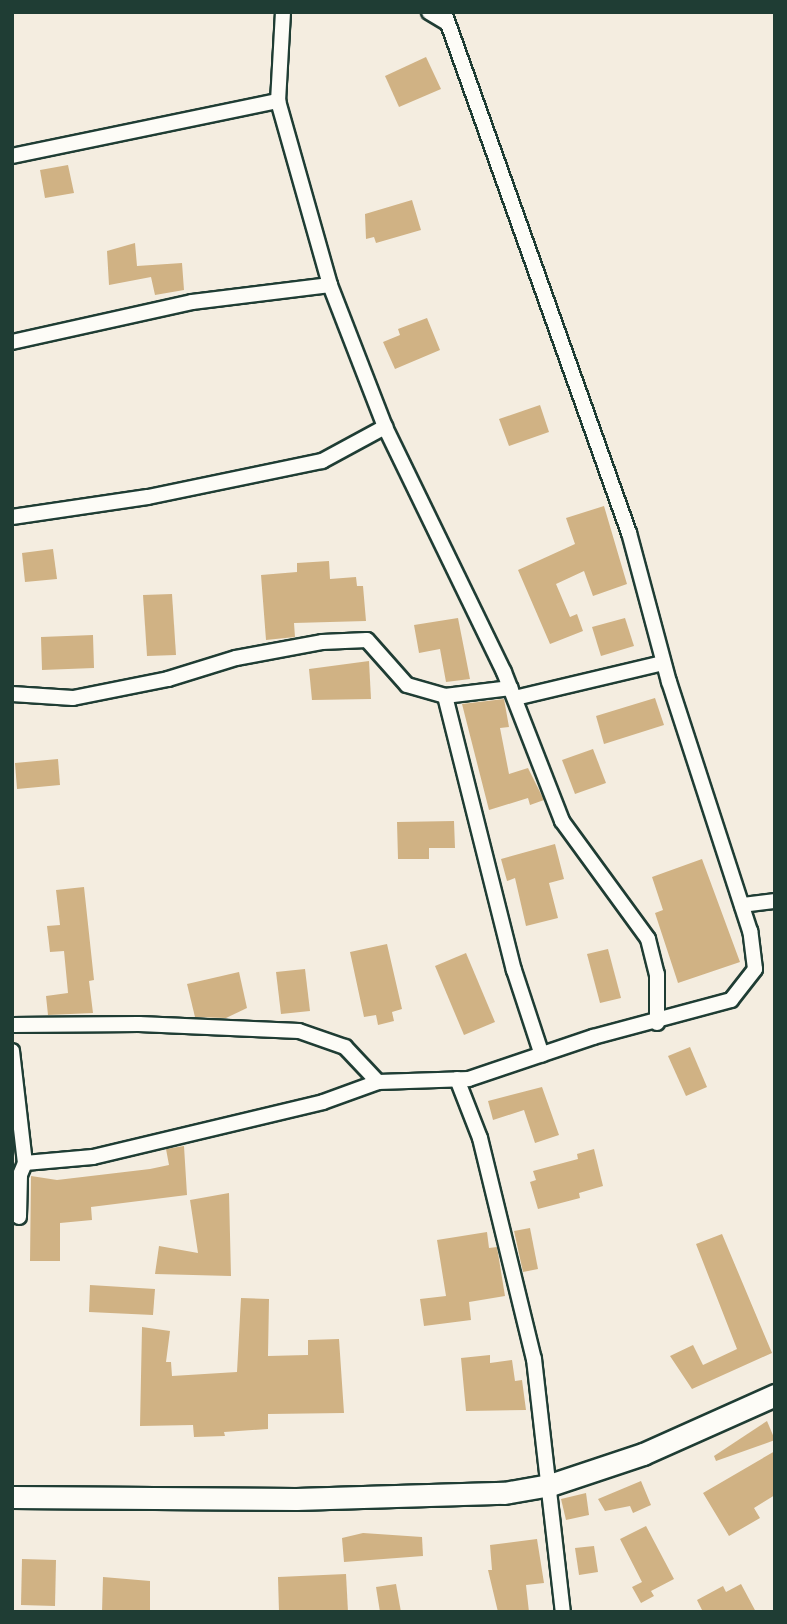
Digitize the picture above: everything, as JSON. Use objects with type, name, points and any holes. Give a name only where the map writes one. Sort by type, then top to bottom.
[{"type":"main road","points":[[12,1497],[296,1499],[504,1493],[550,1485],[643,1454],[775,1395]]},
{"type":"street","points":[[283,12],[278,102],[330,285],[385,427],[513,693],[562,821],[648,939],[657,974],[657,1023]]},
{"type":"street","points":[[26,1163],[93,1157],[323,1102],[378,1082],[470,1079],[593,1037],[657,1023],[731,1000],[748,983],[755,969],[755,955],[742,905],[663,663],[629,533],[445,18],[429,12]]},
{"type":"street","points":[[12,156],[278,102]]},
{"type":"street","points":[[12,342],[192,302],[330,285]]},
{"type":"street","points":[[12,517],[148,497],[322,460],[385,427]]},
{"type":"street","points":[[12,694],[73,698],[168,678],[236,658],[356,638],[367,640],[407,685],[444,695],[513,693],[663,663]]},
{"type":"street","points":[[444,695],[514,970],[542,1055]]},
{"type":"street","points":[[742,905],[775,901]]},
{"type":"street","points":[[12,1025],[126,1024],[299,1031],[345,1047],[378,1082]]},
{"type":"street","points":[[12,1051],[26,1163],[20,1175],[19,1217]]},
{"type":"street","points":[[457,1079],[480,1138],[531,1346],[550,1485],[563,1612]]},
{"type":"building","points":[[426,57],[441,89],[399,107],[385,76]]},
{"type":"building","points":[[68,165],[74,193],[45,198],[40,170]]},
{"type":"building","points":[[412,200],[421,230],[376,243],[374,237],[366,239],[365,214]]},
{"type":"building","points":[[135,243],[137,266],[182,263],[184,290],[155,295],[151,277],[109,285],[107,251]]},
{"type":"building","points":[[427,318],[440,350],[395,369],[383,342],[400,335],[398,329]]},
{"type":"building","points":[[540,405],[549,432],[509,446],[499,419]]},
{"type":"building","points":[[604,506],[627,584],[593,596],[584,571],[556,584],[570,617],[577,614],[583,631],[550,644],[518,570],[575,544],[566,518]]},
{"type":"building","points":[[53,549],[57,579],[25,582],[22,553]]},
{"type":"building","points":[[329,561],[330,579],[356,577],[357,586],[363,586],[366,621],[294,623],[295,637],[266,640],[261,575],[297,572],[297,563]]},
{"type":"building","points":[[172,594],[176,655],[147,656],[143,595]]},
{"type":"building","points":[[458,618],[470,679],[446,682],[440,649],[419,653],[414,625]]},
{"type":"building","points":[[625,618],[634,646],[601,656],[592,627]]},
{"type":"building","points":[[93,635],[94,668],[42,670],[41,637]]},
{"type":"building","points":[[369,661],[371,699],[312,700],[309,669]]},
{"type":"building","points":[[655,698],[664,725],[604,744],[596,716]]},
{"type":"building","points":[[504,699],[509,727],[500,728],[509,774],[528,768],[544,800],[530,805],[528,798],[489,810],[462,704]]},
{"type":"building","points":[[593,749],[606,783],[575,794],[562,760]]},
{"type":"building","points":[[58,759],[60,785],[17,789],[15,763]]},
{"type":"building","points":[[454,821],[455,848],[429,848],[429,859],[398,859],[397,822]]},
{"type":"building","points":[[555,844],[564,879],[549,883],[558,918],[526,926],[515,878],[507,881],[501,859]]},
{"type":"building","points":[[702,859],[740,962],[678,983],[655,913],[663,910],[652,877]]},
{"type":"building","points":[[84,887],[94,980],[89,981],[93,1013],[48,1015],[46,996],[68,993],[64,951],[50,952],[47,926],[60,925],[56,890]]},
{"type":"building","points":[[387,944],[402,1009],[392,1012],[394,1021],[378,1025],[376,1015],[364,1017],[350,952]]},
{"type":"building","points":[[608,949],[621,998],[600,1003],[587,954]]},
{"type":"building","points":[[466,953],[495,1022],[464,1035],[435,966]]},
{"type":"building","points":[[305,969],[310,1011],[281,1014],[276,972]]},
{"type":"building","points":[[239,972],[247,1008],[226,1018],[195,1017],[187,984]]},
{"type":"building","points":[[690,1047],[707,1087],[686,1096],[668,1056]]},
{"type":"building","points":[[542,1087],[559,1135],[535,1143],[524,1110],[493,1120],[488,1101]]},
{"type":"building","points":[[184,1146],[187,1195],[91,1207],[92,1220],[60,1223],[60,1261],[30,1261],[31,1176],[57,1180],[150,1169],[169,1165],[166,1149]]},
{"type":"building","points":[[594,1149],[603,1186],[579,1193],[580,1198],[538,1209],[530,1182],[536,1180],[533,1171],[578,1159],[577,1154]]},
{"type":"building","points":[[229,1193],[231,1276],[155,1274],[159,1246],[198,1253],[190,1200]]},
{"type":"building","points":[[530,1228],[538,1269],[523,1272],[514,1231]]},
{"type":"building","points":[[487,1232],[489,1248],[497,1247],[505,1296],[469,1302],[471,1320],[424,1326],[420,1299],[446,1296],[437,1240]]},
{"type":"building","points":[[722,1234],[772,1353],[692,1389],[670,1356],[693,1345],[703,1365],[737,1349],[696,1244]]},
{"type":"building","points":[[90,1285],[155,1289],[153,1315],[89,1312]]},
{"type":"building","points":[[241,1298],[269,1299],[268,1356],[308,1355],[308,1340],[339,1339],[344,1413],[268,1414],[268,1429],[224,1432],[225,1436],[194,1437],[193,1425],[140,1426],[142,1327],[170,1331],[166,1362],[171,1362],[172,1376],[237,1372]]},
{"type":"building","points":[[490,1355],[490,1363],[512,1360],[515,1381],[522,1380],[526,1410],[466,1411],[461,1358]]},
{"type":"building","points":[[767,1421],[775,1440],[716,1461],[714,1456]]},
{"type":"building","points":[[775,1451],[775,1495],[754,1508],[760,1518],[729,1536],[703,1493]]},
{"type":"building","points":[[641,1481],[651,1505],[633,1513],[630,1506],[605,1511],[598,1499]]},
{"type":"building","points":[[586,1493],[589,1515],[566,1520],[561,1499]]},
{"type":"building","points":[[646,1526],[674,1579],[651,1591],[654,1596],[641,1603],[632,1587],[642,1582],[620,1539]]},
{"type":"building","points":[[363,1533],[422,1537],[423,1556],[344,1562],[342,1538]]},
{"type":"building","points":[[537,1539],[544,1583],[526,1585],[529,1612],[498,1612],[488,1570],[492,1570],[490,1545]]},
{"type":"building","points":[[594,1546],[598,1572],[579,1575],[575,1548]]},
{"type":"building","points":[[22,1559],[56,1560],[55,1606],[21,1605]]},
{"type":"building","points":[[346,1574],[348,1612],[279,1612],[278,1577]]},
{"type":"building","points":[[103,1577],[150,1581],[150,1612],[102,1612]]},
{"type":"building","points":[[396,1584],[401,1612],[380,1612],[376,1587]]},
{"type":"building","points":[[741,1584],[756,1612],[703,1612],[697,1600],[723,1586],[726,1592]]}]
